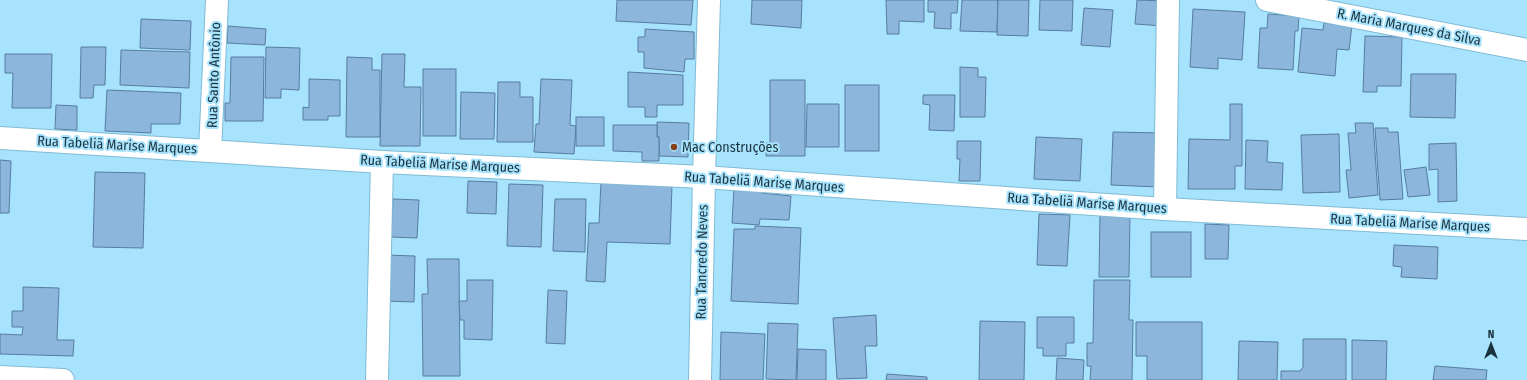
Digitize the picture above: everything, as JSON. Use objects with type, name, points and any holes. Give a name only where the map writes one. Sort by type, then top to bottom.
[{"type":"street","name":"Rua Santo Antônio","points":[[210,151],[217,0]]},
{"type":"street","name":"Rua Tancredo Neves","points":[[700,380],[709,0]]},
{"type":"street","points":[[1166,209],[1168,0]]},
{"type":"street","name":"R. Maria Marques da Silva","points":[[1267,0],[1527,50]]},
{"type":"street","name":"Rua Tabeliã Marise Marques","points":[[0,138],[382,162],[704,177],[1166,209],[1527,229]]},
{"type":"street","points":[[377,380],[382,162]]},
{"type":"street","points":[[0,377],[63,380]]},
{"type":"building","points":[[617,0],[693,0],[691,25],[616,21]]},
{"type":"building","points":[[752,0],[802,0],[801,28],[751,24]]},
{"type":"building","points":[[886,0],[924,0],[924,22],[899,21],[899,34],[887,34]]},
{"type":"building","points":[[928,0],[958,0],[957,13],[951,13],[951,29],[934,28],[935,12],[928,12]]},
{"type":"building","points":[[962,0],[998,0],[997,32],[960,31]]},
{"type":"building","points":[[998,0],[1029,0],[1028,36],[997,35]]},
{"type":"building","points":[[1040,0],[1073,0],[1072,31],[1039,30]]},
{"type":"building","points":[[1137,0],[1166,1],[1164,26],[1135,24]]},
{"type":"building","points":[[1084,8],[1113,10],[1110,47],[1081,45]]},
{"type":"building","points":[[1193,9],[1245,12],[1242,60],[1218,58],[1218,69],[1190,67]]},
{"type":"building","points":[[1268,14],[1299,16],[1298,31],[1295,31],[1293,70],[1258,68],[1260,28],[1267,28]]},
{"type":"building","points":[[141,19],[191,21],[190,50],[140,48]]},
{"type":"building","points":[[1324,23],[1352,25],[1349,50],[1337,49],[1335,76],[1298,72],[1302,28],[1323,30]]},
{"type":"building","points":[[228,26],[266,29],[265,45],[227,43]]},
{"type":"building","points":[[645,29],[694,32],[694,59],[685,59],[684,72],[644,68],[644,52],[638,52],[638,37],[645,37]]},
{"type":"building","points":[[1365,36],[1402,37],[1401,86],[1377,86],[1377,92],[1363,92]]},
{"type":"building","points":[[81,47],[106,47],[105,85],[94,85],[93,98],[80,98]]},
{"type":"building","points":[[266,47],[300,48],[299,90],[281,89],[281,98],[265,98]]},
{"type":"building","points":[[121,50],[190,52],[189,88],[120,85]]},
{"type":"building","points":[[5,54],[52,54],[51,108],[12,108],[13,73],[5,73]]},
{"type":"building","points":[[382,54],[405,54],[404,87],[421,87],[420,146],[380,146]]},
{"type":"building","points":[[231,57],[264,57],[263,121],[225,121],[225,103],[230,103]]},
{"type":"building","points":[[347,57],[372,58],[372,70],[380,70],[380,137],[346,137]]},
{"type":"building","points":[[960,67],[978,68],[978,77],[986,77],[985,117],[960,117]]},
{"type":"building","points":[[423,69],[456,69],[456,136],[423,136]]},
{"type":"building","points":[[628,72],[683,75],[683,105],[657,105],[657,117],[645,117],[645,107],[628,107]]},
{"type":"building","points":[[1411,74],[1456,74],[1455,118],[1410,117]]},
{"type":"building","points":[[309,79],[340,80],[340,116],[328,116],[328,120],[303,120],[303,107],[309,108]]},
{"type":"building","points":[[541,79],[572,80],[570,125],[576,126],[574,154],[534,152],[536,124],[539,124]]},
{"type":"building","points":[[770,80],[805,80],[805,156],[766,156],[766,143],[770,143]]},
{"type":"building","points":[[498,82],[520,82],[520,97],[533,97],[533,142],[497,142]]},
{"type":"building","points":[[845,85],[879,85],[879,151],[845,151]]},
{"type":"building","points":[[107,90],[181,93],[180,124],[151,124],[151,133],[105,131]]},
{"type":"building","points":[[461,92],[495,93],[494,139],[460,139]]},
{"type":"building","points":[[923,95],[955,95],[954,131],[929,130],[930,105],[923,104]]},
{"type":"building","points":[[807,104],[839,104],[839,147],[806,147]]},
{"type":"building","points":[[1230,104],[1242,104],[1242,166],[1235,166],[1235,189],[1188,189],[1189,139],[1230,140]]},
{"type":"building","points":[[56,105],[77,106],[77,130],[55,129]]},
{"type":"building","points":[[576,117],[604,117],[604,146],[576,146]]},
{"type":"building","name":"Mac Construções","points":[[657,122],[689,123],[688,157],[659,156]]},
{"type":"building","points":[[1355,123],[1373,123],[1378,195],[1349,198],[1346,170],[1351,170],[1348,133],[1356,133]]},
{"type":"building","points":[[613,125],[657,125],[657,137],[659,137],[659,161],[642,161],[642,152],[613,151]]},
{"type":"building","points":[[1375,128],[1388,128],[1388,132],[1398,132],[1403,199],[1380,200]]},
{"type":"building","points":[[1113,132],[1161,133],[1159,187],[1111,185]]},
{"type":"building","points":[[1339,134],[1340,192],[1303,193],[1301,135]]},
{"type":"building","points":[[1036,137],[1082,139],[1080,181],[1034,179]]},
{"type":"building","points":[[1246,140],[1268,141],[1267,162],[1283,163],[1282,190],[1245,189]]},
{"type":"building","points":[[957,141],[981,141],[980,181],[959,181],[960,159],[957,159]]},
{"type":"building","points":[[1456,143],[1457,201],[1438,202],[1438,169],[1429,170],[1429,144]]},
{"type":"building","points":[[0,160],[11,161],[9,213],[0,213]]},
{"type":"building","points":[[1426,167],[1430,195],[1408,197],[1404,170]]},
{"type":"building","points":[[95,172],[145,173],[143,248],[93,247]]},
{"type":"building","points":[[468,181],[497,182],[496,214],[467,213]]},
{"type":"building","points":[[601,182],[672,185],[670,244],[607,242],[605,282],[586,281],[589,223],[599,223]]},
{"type":"building","points":[[509,184],[543,185],[541,247],[507,246]]},
{"type":"building","points":[[734,188],[763,190],[762,193],[791,196],[789,220],[760,219],[759,225],[732,223]]},
{"type":"building","points":[[393,199],[419,200],[417,238],[391,237]]},
{"type":"building","points":[[555,199],[586,199],[585,252],[553,251]]},
{"type":"building","points":[[1100,213],[1130,213],[1129,277],[1099,277]]},
{"type":"building","points":[[1039,214],[1070,215],[1067,266],[1037,265]]},
{"type":"building","points":[[1205,224],[1229,225],[1228,259],[1205,259]]},
{"type":"building","points":[[755,226],[801,228],[798,304],[731,301],[734,229],[755,229]]},
{"type":"building","points":[[1151,232],[1191,232],[1191,277],[1151,277]]},
{"type":"building","points":[[1394,245],[1438,247],[1437,279],[1401,277],[1402,267],[1393,266]]},
{"type":"building","points":[[386,255],[415,256],[414,302],[385,301]]},
{"type":"building","points":[[427,259],[459,259],[460,376],[423,376],[422,294],[428,294]]},
{"type":"building","points":[[467,280],[493,280],[492,340],[464,339],[464,320],[460,320],[459,301],[467,301]]},
{"type":"building","points":[[1094,280],[1130,280],[1129,320],[1133,320],[1132,380],[1090,380],[1091,366],[1087,366],[1087,343],[1093,343]]},
{"type":"building","points":[[23,287],[59,288],[57,340],[74,340],[73,356],[0,354],[0,334],[22,335],[23,327],[12,327],[12,311],[23,311]]},
{"type":"building","points":[[548,290],[567,291],[565,344],[546,343]]},
{"type":"building","points":[[876,315],[877,346],[865,346],[867,378],[837,379],[833,318]]},
{"type":"building","points":[[1037,317],[1074,317],[1074,343],[1066,343],[1066,356],[1043,356],[1043,348],[1037,348]]},
{"type":"building","points":[[980,321],[1025,322],[1024,380],[979,380]]},
{"type":"building","points":[[1136,322],[1202,322],[1202,380],[1147,380],[1147,356],[1136,356]]},
{"type":"building","points":[[768,323],[798,324],[796,380],[766,379]]},
{"type":"building","points":[[721,332],[765,334],[763,380],[720,380]]},
{"type":"building","points":[[1303,339],[1346,339],[1346,380],[1281,380],[1281,371],[1300,371],[1303,367]]},
{"type":"building","points":[[1352,340],[1387,341],[1386,380],[1352,380]]},
{"type":"building","points":[[1239,341],[1278,342],[1277,380],[1238,380]]},
{"type":"building","points":[[798,349],[826,350],[826,380],[797,380]]},
{"type":"building","points":[[1057,358],[1084,360],[1083,380],[1056,380]]},
{"type":"building","points":[[1435,366],[1487,370],[1486,380],[1433,380]]},
{"type":"building","points":[[887,374],[927,377],[927,380],[886,380]]},
{"type":"place","name":"Mac Construções","points":[[674,147]]}]
